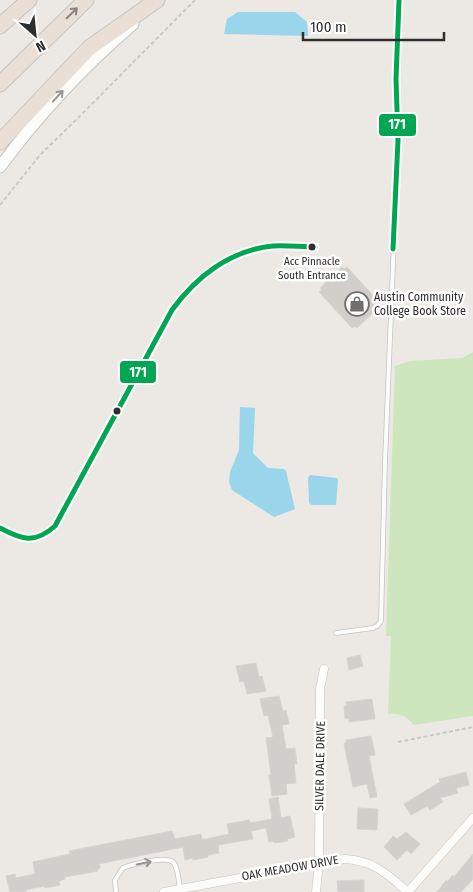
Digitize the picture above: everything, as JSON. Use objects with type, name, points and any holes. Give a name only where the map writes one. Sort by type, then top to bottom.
[{"type":"highway","points":[[0,26],[29,0]]},
{"type":"highway","points":[[0,84],[86,0]]},
{"type":"highway","points":[[0,142],[89,48],[159,0]]},
{"type":"main road","points":[[0,167],[26,132],[58,95],[103,50],[159,0]]},
{"type":"street","name":"SILVER DALE DRIVE","points":[[316,892],[320,690],[324,669]]},
{"type":"street","points":[[408,892],[473,818]]},
{"type":"street","name":"OAK MEADOW DRIVE","points":[[164,892],[344,859],[365,861],[384,872],[408,892]]},
{"type":"lane","points":[[336,633],[373,628],[381,621],[398,140],[396,79],[399,0]]},
{"type":"lane","points":[[0,528],[16,536],[33,540],[43,536],[55,526],[172,310],[186,290],[196,281],[225,261],[249,251],[275,246],[315,247]]},
{"type":"lane","points":[[116,892],[115,880],[123,868],[163,859],[175,864],[180,890]]},
{"type":"path","points":[[0,205],[40,155],[195,0]]},
{"type":"path","points":[[398,742],[473,727]]},
{"type":"green space","points":[[473,352],[473,716],[414,725],[403,716],[388,714],[391,636],[386,636],[395,366],[410,361],[463,358]]},
{"type":"water","points":[[238,12],[295,12],[307,22],[308,36],[224,34],[227,19]]},
{"type":"water","points":[[240,407],[255,408],[253,453],[268,468],[284,469],[286,471],[295,509],[274,517],[232,490],[229,482],[230,472],[239,450]]},
{"type":"water","points":[[310,475],[337,478],[336,505],[312,505],[309,503],[308,478]]},
{"type":"building","points":[[342,267],[344,269],[347,267],[379,302],[377,304],[379,307],[357,328],[355,326],[352,328],[319,292],[322,290],[320,288]]},
{"type":"building","points":[[360,655],[363,666],[349,670],[347,658]]},
{"type":"building","points":[[256,663],[259,677],[262,676],[266,691],[247,694],[244,681],[240,682],[236,666]]},
{"type":"building","points":[[279,696],[283,711],[286,710],[289,724],[282,725],[286,749],[295,748],[297,764],[294,764],[296,783],[286,784],[287,794],[272,796],[266,738],[273,737],[268,715],[264,716],[260,699]]},
{"type":"building","points":[[372,699],[375,719],[349,722],[349,719],[345,718],[344,707],[347,705],[346,702]]},
{"type":"building","points":[[371,736],[375,755],[369,756],[377,797],[370,798],[367,784],[353,787],[344,744],[346,740]]},
{"type":"building","points":[[466,772],[469,785],[456,788],[458,793],[440,798],[443,802],[430,810],[427,806],[411,815],[404,804],[440,782],[439,779]]},
{"type":"building","points":[[278,797],[281,818],[290,816],[295,837],[287,839],[288,841],[269,842],[266,828],[251,831],[253,839],[218,845],[219,853],[208,855],[208,857],[185,860],[183,847],[99,864],[100,868],[97,869],[98,871],[65,877],[65,879],[59,881],[60,885],[45,888],[44,886],[26,890],[26,892],[10,892],[6,876],[15,874],[16,878],[35,874],[33,862],[70,854],[69,851],[172,831],[175,839],[201,834],[202,840],[229,834],[227,824],[249,820],[250,823],[272,819],[269,799]]},
{"type":"building","points":[[358,808],[378,809],[377,830],[357,829]]},
{"type":"building","points":[[406,832],[420,844],[411,854],[407,850],[397,860],[384,847],[393,836],[397,839]]},
{"type":"building","points":[[473,854],[473,879],[461,892],[437,892],[446,880],[447,882],[453,875],[454,877]]},
{"type":"building","points":[[364,880],[364,892],[338,892],[337,881]]},
{"type":"transit line","name":"171","points":[[393,249],[398,140],[396,79],[399,0]]},
{"type":"transit line","name":"171","points":[[0,528],[15,535],[35,538],[48,532],[55,526],[172,310],[203,276],[228,259],[257,249],[273,246],[315,247]]},
{"type":"place","name":"Acc Pinnacle South Entrance","points":[[312,247]]},
{"type":"place","name":"Austin Community College Book Store","points":[[357,304]]}]
